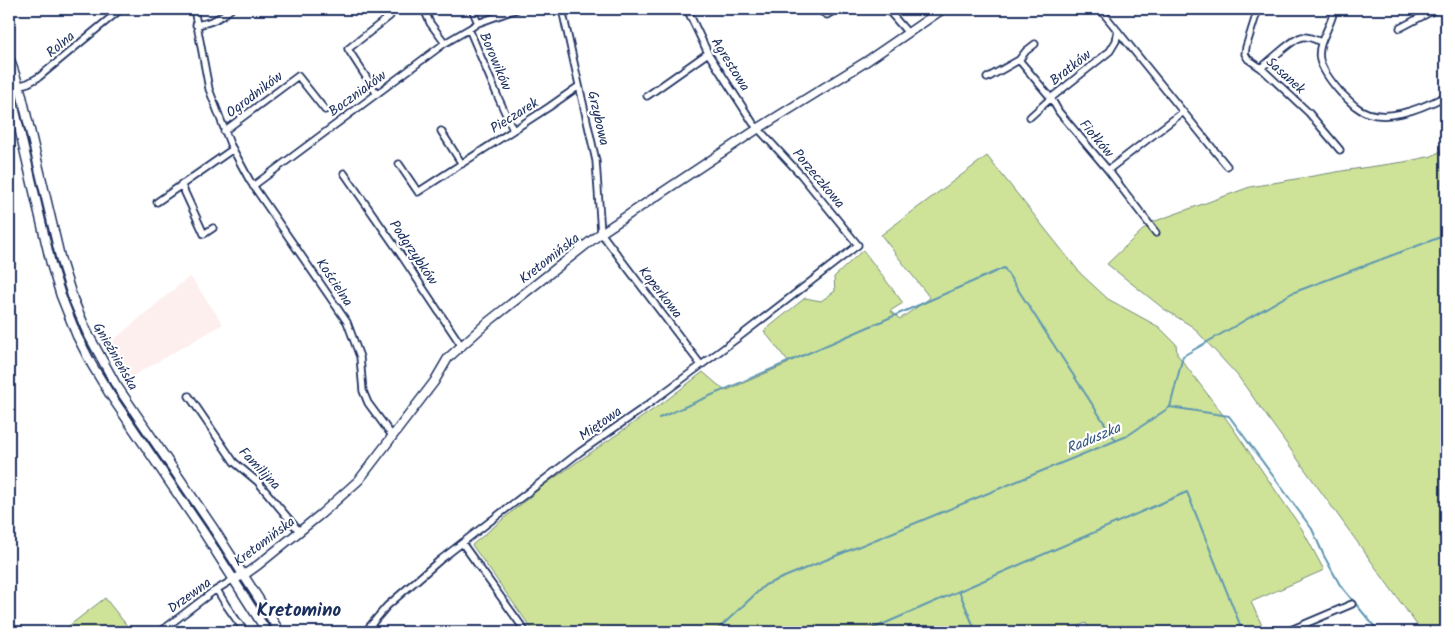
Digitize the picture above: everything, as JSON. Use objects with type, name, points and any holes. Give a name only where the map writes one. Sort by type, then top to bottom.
[{"type":"main road","name":"Kretomińska","points":[[234,579],[244,575],[360,479],[434,382],[448,358],[488,322],[601,233],[760,128],[856,68],[943,9]]},
{"type":"main road","name":"Gnieźnieńska","points":[[9,57],[19,86],[59,254],[70,292],[86,332],[104,366],[198,504],[280,632]]},
{"type":"main road","name":"Gnieźnieńska","points":[[9,87],[51,264],[77,336],[109,393],[193,516],[267,632]]},
{"type":"street","name":"Rolna","points":[[9,87],[32,82],[121,9]]},
{"type":"street","name":"Kościelna","points":[[194,9],[209,89],[224,131],[253,186],[347,322],[360,357],[363,391],[368,403],[393,437]]},
{"type":"street","points":[[196,25],[210,23],[222,17],[231,9]]},
{"type":"street","points":[[424,9],[430,22],[445,43]]},
{"type":"street","points":[[472,9],[478,23]]},
{"type":"street","name":"Boczniaków","points":[[253,186],[445,43],[478,23],[518,9]]},
{"type":"street","name":"Grzybowa","points":[[562,9],[596,161],[601,233]]},
{"type":"street","name":"Agrestowa","points":[[687,9],[708,53],[754,122],[760,128]]},
{"type":"street","points":[[817,9],[827,15],[837,9]]},
{"type":"street","points":[[887,9],[908,32]]},
{"type":"street","points":[[1100,9],[1227,166]]},
{"type":"street","name":"Sasanek","points":[[1258,9],[1245,54],[1248,59],[1261,68],[1309,113],[1340,150]]},
{"type":"street","points":[[1334,9],[1320,46],[1320,60],[1324,70],[1355,107],[1364,112],[1377,115],[1398,114],[1446,96]]},
{"type":"street","points":[[1400,28],[1436,9]]},
{"type":"street","points":[[377,94],[348,49],[390,16]]},
{"type":"street","name":"Borowików","points":[[469,29],[513,130]]},
{"type":"street","name":"Bratków","points":[[1030,117],[1110,51],[1116,41],[1118,31]]},
{"type":"street","points":[[1261,68],[1292,42],[1302,37],[1310,37],[1322,42]]},
{"type":"street","points":[[987,78],[1019,60],[1035,44]]},
{"type":"street","points":[[647,96],[708,53]]},
{"type":"street","name":"Fiołków","points":[[1019,60],[1156,233]]},
{"type":"street","name":"Ogrodników","points":[[224,131],[298,76],[325,110]]},
{"type":"street","name":"Pieczarek","points":[[399,164],[418,192],[579,86]]},
{"type":"street","points":[[1108,170],[1183,112]]},
{"type":"street","name":"Porzeczkowa","points":[[760,128],[858,245]]},
{"type":"street","points":[[441,131],[462,164]]},
{"type":"street","points":[[157,202],[233,149]]},
{"type":"street","name":"Podgrzybków","points":[[344,173],[461,345]]},
{"type":"street","points":[[182,184],[204,234],[214,228]]},
{"type":"street","name":"Koperkowa","points":[[601,233],[701,365]]},
{"type":"street","name":"Miętowa","points":[[366,632],[387,606],[440,560],[580,452],[642,409],[858,245]]},
{"type":"street","name":"Familijna","points":[[189,396],[234,462],[258,482],[299,531]]},
{"type":"street","points":[[462,543],[526,632]]},
{"type":"street","name":"Drzewna","points":[[160,632],[234,579]]},
{"type":"street","points":[[217,590],[245,632]]},
{"type":"street","points":[[1286,632],[1352,604]]},
{"type":"shaded area","points":[[190,276],[223,324],[131,377],[110,343]]},
{"type":"green space","points":[[1446,148],[1446,632],[1422,632],[1237,375],[1193,327],[1164,309],[1107,264],[1150,223],[1250,187],[1404,162],[1432,156]]},
{"type":"green space","points":[[987,156],[1081,274],[1108,299],[1159,327],[1176,344],[1177,354],[1230,424],[1302,529],[1324,570],[1251,602],[1265,632],[1090,632],[1086,623],[1063,632],[534,632],[472,545],[544,485],[664,402],[703,372],[725,391],[789,363],[764,331],[805,298],[821,301],[835,291],[834,277],[863,250],[903,303],[890,311],[900,319],[930,298],[881,235]]},
{"type":"green space","points":[[105,598],[132,632],[61,632]]},
{"type":"waterway","name":"Raduszka","points":[[715,632],[765,585],[1127,436],[1170,407],[1183,356],[1292,293],[1446,235]]},
{"type":"waterway","points":[[659,418],[1004,268],[1116,441]]},
{"type":"waterway","points":[[1170,407],[1229,416],[1312,529],[1340,585],[1379,632]]},
{"type":"waterway","points":[[865,632],[1187,492],[1243,632]]},
{"type":"waterway","points":[[959,591],[976,632]]},
{"type":"district","name":"Kretomino","points":[[299,609]]}]
